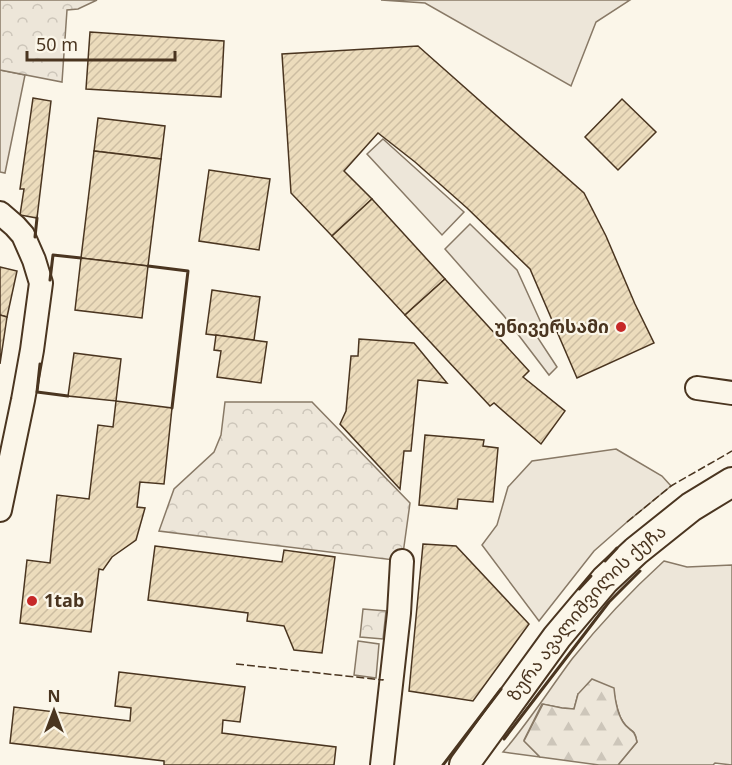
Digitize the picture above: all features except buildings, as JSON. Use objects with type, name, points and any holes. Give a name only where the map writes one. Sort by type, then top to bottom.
[{"type":"main road","name":"ზურა ავალიშვილის ქუჩა","points":[[464,765],[557,638],[605,580],[636,551],[691,507],[732,482]]},
{"type":"street","points":[[0,213],[23,235],[41,283],[23,400],[0,510]]},
{"type":"street","points":[[698,388],[732,393]]},
{"type":"street","points":[[382,765],[398,624],[402,561]]},
{"type":"green space","points":[[0,0],[97,0],[78,9],[67,10],[62,82],[0,70]]},
{"type":"green space","points":[[381,0],[630,0],[596,22],[571,86],[425,3]]},
{"type":"green space","points":[[0,70],[25,75],[5,173],[0,172]]},
{"type":"green space","points":[[383,139],[464,212],[442,235],[367,154]]},
{"type":"green space","points":[[470,224],[517,270],[542,325],[534,332],[557,367],[549,375],[504,316],[445,249]]},
{"type":"green space","points":[[225,402],[312,402],[410,503],[402,561],[159,531],[174,489],[214,452],[221,435]]},
{"type":"green space","points":[[616,449],[662,476],[671,486],[594,551],[539,621],[482,545],[497,525],[508,487],[532,461]]},
{"type":"green space","points":[[664,561],[687,567],[732,565],[732,765],[715,763],[713,765],[618,765],[637,742],[635,734],[621,718],[613,688],[578,694],[574,709],[542,704],[524,740],[540,757],[503,752],[572,659],[616,608]]},
{"type":"green space","points":[[363,609],[386,611],[383,639],[360,637]]},
{"type":"green space","points":[[358,641],[379,644],[376,678],[354,675]]},
{"type":"green space","points":[[592,679],[614,688],[619,714],[625,725],[633,732],[637,742],[618,765],[599,765],[540,757],[524,741],[543,704],[574,709],[578,694]]},
{"type":"fence","points":[[627,522],[671,486],[732,451]]},
{"type":"fence","points":[[236,664],[383,679]]},
{"type":"wall","points":[[35,237],[37,218]]},
{"type":"wall","points":[[50,280],[53,255],[81,258]]},
{"type":"wall","points":[[148,266],[188,271],[172,408]]},
{"type":"wall","points":[[40,364],[37,392],[68,396]]},
{"type":"wall","points":[[605,561],[617,548]]},
{"type":"wall","points":[[504,739],[609,602],[640,571]]},
{"type":"wall","points":[[579,589],[591,576]]},
{"type":"wall","points":[[443,765],[501,689]]},
{"type":"place","name":"უნივერსამი","points":[[621,327]]},
{"type":"place","name":"1tab","points":[[32,601]]}]
